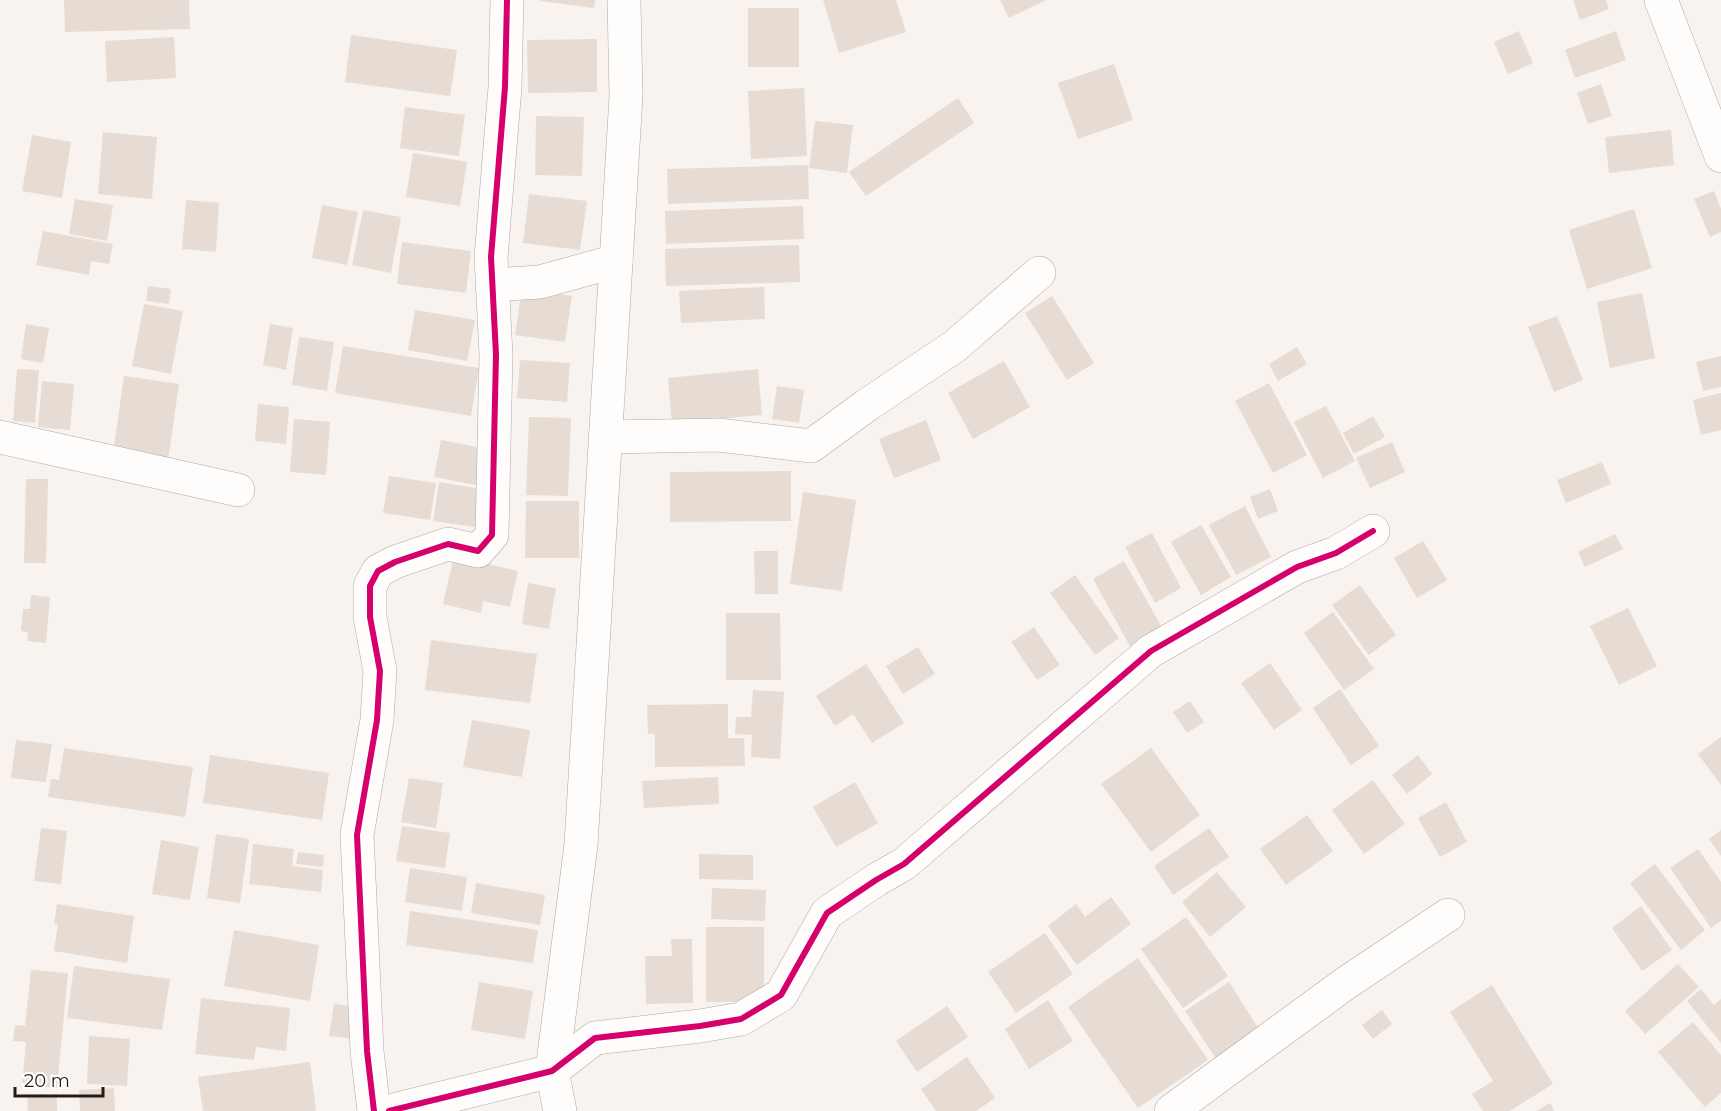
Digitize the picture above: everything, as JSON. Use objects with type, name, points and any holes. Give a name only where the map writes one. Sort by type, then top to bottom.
[{"type":"street","points":[[374,1111],[367,1039],[357,835],[376,720],[380,671],[370,616],[370,586],[378,571],[394,562],[448,544],[478,551],[492,535],[496,355],[491,257],[505,87],[507,0]]},
{"type":"street","points":[[560,1111],[552,1071],[581,845],[626,96],[624,0]]},
{"type":"street","points":[[1661,0],[1721,156]]},
{"type":"street","points":[[492,285],[540,282],[616,261]]},
{"type":"street","points":[[605,437],[718,435],[811,446],[955,346],[1039,273]]},
{"type":"street","points":[[0,436],[238,490]]},
{"type":"street","points":[[389,1111],[552,1071],[595,1038],[741,1019],[781,995],[827,913],[904,864],[1150,651],[1297,567],[1336,553],[1373,531]]},
{"type":"street","points":[[1171,1111],[1346,983],[1448,915]]},
{"type":"building","points":[[64,0],[189,0],[190,29],[65,32]]},
{"type":"building","points":[[540,0],[595,0],[594,8]]},
{"type":"building","points":[[823,0],[896,0],[906,32],[839,53]]},
{"type":"building","points":[[1000,0],[1046,0],[1009,18]]},
{"type":"building","points":[[1573,0],[1606,0],[1609,9],[1580,20]]},
{"type":"building","points":[[748,8],[799,8],[799,67],[748,67]]},
{"type":"building","points":[[1519,31],[1533,63],[1508,74],[1494,42]]},
{"type":"building","points":[[1616,31],[1626,60],[1575,78],[1565,50]]},
{"type":"building","points":[[351,35],[457,50],[450,96],[345,82]]},
{"type":"building","points":[[174,37],[176,78],[107,82],[105,41]]},
{"type":"building","points":[[597,39],[597,92],[528,93],[527,40]]},
{"type":"building","points":[[1114,64],[1133,120],[1078,139],[1058,83]]},
{"type":"building","points":[[1601,84],[1612,116],[1588,124],[1577,93]]},
{"type":"building","points":[[804,88],[807,156],[751,159],[748,91]]},
{"type":"building","points":[[958,98],[974,123],[866,196],[849,172]]},
{"type":"building","points":[[405,107],[465,115],[459,156],[400,148]]},
{"type":"building","points":[[536,116],[584,117],[582,176],[535,175]]},
{"type":"building","points":[[815,121],[853,125],[847,173],[809,168]]},
{"type":"building","points":[[1671,130],[1674,165],[1609,173],[1605,137]]},
{"type":"building","points":[[103,132],[157,137],[152,199],[98,194]]},
{"type":"building","points":[[32,135],[71,142],[62,198],[22,191]]},
{"type":"building","points":[[413,153],[467,162],[460,206],[406,197]]},
{"type":"building","points":[[808,165],[809,199],[668,204],[667,169]]},
{"type":"building","points":[[1714,191],[1721,209],[1721,232],[1710,237],[1694,199]]},
{"type":"building","points":[[529,194],[587,201],[580,250],[523,243]]},
{"type":"building","points":[[75,199],[113,205],[107,241],[69,234]]},
{"type":"building","points":[[186,200],[219,203],[216,252],[182,249]]},
{"type":"building","points":[[322,205],[358,212],[347,265],[312,258]]},
{"type":"building","points":[[803,206],[804,239],[666,244],[665,211]]},
{"type":"building","points":[[1634,209],[1652,268],[1587,289],[1569,230]]},
{"type":"building","points":[[363,210],[401,217],[391,273],[352,265]]},
{"type":"building","points":[[43,231],[113,244],[109,264],[91,261],[89,275],[36,265]]},
{"type":"building","points":[[402,242],[471,251],[466,293],[397,284]]},
{"type":"building","points":[[799,245],[800,282],[666,286],[665,249]]},
{"type":"building","points":[[148,286],[171,289],[169,304],[146,301]]},
{"type":"building","points":[[764,287],[765,319],[681,323],[679,291]]},
{"type":"building","points":[[522,288],[572,296],[565,342],[515,335]]},
{"type":"building","points":[[1642,293],[1655,358],[1610,368],[1597,302]]},
{"type":"building","points":[[1052,296],[1094,363],[1067,380],[1025,313]]},
{"type":"building","points":[[144,304],[183,311],[171,374],[132,366]]},
{"type":"building","points":[[415,310],[475,320],[467,361],[408,350]]},
{"type":"building","points":[[1557,316],[1583,380],[1554,392],[1528,327]]},
{"type":"building","points":[[26,324],[49,328],[43,363],[21,359]]},
{"type":"building","points":[[270,324],[293,328],[286,370],[263,365]]},
{"type":"building","points":[[299,337],[334,342],[327,391],[292,385]]},
{"type":"building","points":[[343,346],[479,368],[471,416],[335,393]]},
{"type":"building","points":[[1297,347],[1307,364],[1278,381],[1269,364]]},
{"type":"building","points":[[1721,356],[1721,387],[1703,391],[1696,362]]},
{"type":"building","points":[[520,360],[570,363],[567,402],[517,398]]},
{"type":"building","points":[[1004,361],[1030,407],[973,439],[948,393]]},
{"type":"building","points":[[17,369],[39,370],[35,423],[13,421]]},
{"type":"building","points":[[758,369],[762,415],[672,423],[668,378]]},
{"type":"building","points":[[124,376],[179,384],[168,461],[113,453]]},
{"type":"building","points":[[42,381],[74,384],[70,430],[38,427]]},
{"type":"building","points":[[1269,383],[1307,455],[1273,473],[1235,401]]},
{"type":"building","points":[[777,386],[804,390],[799,423],[772,419]]},
{"type":"building","points":[[1721,393],[1721,430],[1701,435],[1693,400]]},
{"type":"building","points":[[258,404],[289,407],[286,444],[255,441]]},
{"type":"building","points":[[1326,406],[1355,461],[1323,478],[1294,422]]},
{"type":"building","points":[[1373,416],[1385,437],[1354,454],[1343,433]]},
{"type":"building","points":[[529,417],[571,418],[568,496],[526,495]]},
{"type":"building","points":[[294,419],[330,422],[326,475],[290,472]]},
{"type":"building","points":[[926,420],[941,460],[894,478],[879,439]]},
{"type":"building","points":[[441,440],[487,449],[480,486],[434,477]]},
{"type":"building","points":[[1392,442],[1405,472],[1370,488],[1356,458]]},
{"type":"building","points":[[1602,462],[1611,484],[1566,503],[1557,480]]},
{"type":"building","points":[[791,471],[791,521],[670,522],[670,472]]},
{"type":"building","points":[[389,476],[436,483],[430,520],[383,513]]},
{"type":"building","points":[[26,479],[48,479],[46,563],[24,563]]},
{"type":"building","points":[[439,482],[481,489],[475,527],[433,521]]},
{"type":"building","points":[[1270,489],[1278,511],[1258,519],[1250,497]]},
{"type":"building","points":[[803,492],[856,500],[842,591],[790,584]]},
{"type":"building","points":[[526,501],[579,501],[579,558],[525,558]]},
{"type":"building","points":[[1245,506],[1271,557],[1236,575],[1209,525]]},
{"type":"building","points":[[1201,525],[1231,577],[1201,595],[1171,542]]},
{"type":"building","points":[[1152,533],[1181,588],[1155,603],[1125,547]]},
{"type":"building","points":[[1615,534],[1623,549],[1585,567],[1578,552]]},
{"type":"building","points":[[1423,541],[1447,580],[1417,598],[1394,558]]},
{"type":"building","points":[[754,551],[778,551],[778,594],[755,594]]},
{"type":"building","points":[[454,556],[518,571],[510,607],[483,601],[481,613],[443,604]]},
{"type":"building","points":[[1124,561],[1163,629],[1131,648],[1093,579]]},
{"type":"building","points":[[1075,575],[1119,638],[1095,655],[1050,593]]},
{"type":"building","points":[[528,583],[556,588],[549,629],[522,624]]},
{"type":"building","points":[[1360,585],[1396,635],[1369,655],[1332,605]]},
{"type":"building","points":[[31,595],[50,597],[46,643],[27,641],[28,632],[21,631],[23,609],[30,609]]},
{"type":"building","points":[[1628,608],[1657,666],[1619,685],[1590,626]]},
{"type":"building","points":[[1333,612],[1374,669],[1344,690],[1304,633]]},
{"type":"building","points":[[726,613],[780,613],[781,680],[726,680]]},
{"type":"building","points":[[1034,627],[1060,665],[1037,680],[1011,642]]},
{"type":"building","points":[[431,640],[537,654],[530,703],[425,690]]},
{"type":"building","points":[[918,647],[935,674],[903,694],[886,666]]},
{"type":"building","points":[[1270,663],[1302,710],[1274,730],[1241,683]]},
{"type":"building","points":[[866,664],[904,723],[872,743],[853,714],[835,726],[816,696]]},
{"type":"building","points":[[1340,689],[1379,746],[1351,765],[1313,708]]},
{"type":"building","points":[[753,690],[784,692],[780,759],[751,757],[752,735],[735,734],[736,717],[751,717]]},
{"type":"building","points":[[1190,701],[1204,722],[1187,733],[1173,712]]},
{"type":"building","points":[[728,704],[728,738],[744,738],[745,766],[655,767],[655,734],[648,734],[647,705]]},
{"type":"building","points":[[472,720],[530,730],[522,777],[463,767]]},
{"type":"building","points":[[1721,737],[1721,785],[1698,754]]},
{"type":"building","points":[[16,740],[52,744],[46,782],[11,778]]},
{"type":"building","points":[[64,748],[193,767],[185,817],[48,797],[51,779],[59,780]]},
{"type":"building","points":[[1151,748],[1200,815],[1151,852],[1101,784]]},
{"type":"building","points":[[210,755],[329,773],[322,820],[203,803]]},
{"type":"building","points":[[1418,755],[1432,774],[1407,794],[1392,775]]},
{"type":"building","points":[[718,777],[719,804],[644,808],[642,781]]},
{"type":"building","points":[[409,778],[443,783],[436,828],[401,822]]},
{"type":"building","points":[[1373,780],[1405,824],[1364,854],[1332,810]]},
{"type":"building","points":[[855,782],[878,823],[836,847],[813,807]]},
{"type":"building","points":[[1446,802],[1467,842],[1440,857],[1418,818]]},
{"type":"building","points":[[1307,815],[1333,851],[1286,885],[1260,849]]},
{"type":"building","points":[[402,826],[450,833],[445,868],[396,861]]},
{"type":"building","points":[[41,828],[67,831],[61,884],[34,881]]},
{"type":"building","points":[[1209,828],[1229,857],[1173,895],[1154,866]]},
{"type":"building","points":[[1721,830],[1721,856],[1709,839]]},
{"type":"building","points":[[216,834],[249,839],[240,903],[207,898]]},
{"type":"building","points":[[161,840],[199,847],[190,900],[152,894]]},
{"type":"building","points":[[253,844],[294,849],[292,866],[323,870],[321,892],[249,884]]},
{"type":"building","points":[[1698,849],[1721,882],[1721,921],[1711,928],[1670,868]]},
{"type":"building","points":[[298,852],[324,855],[323,867],[296,864]]},
{"type":"building","points":[[699,854],[753,855],[753,880],[699,879]]},
{"type":"building","points":[[1655,864],[1705,930],[1681,950],[1630,883]]},
{"type":"building","points":[[410,868],[467,877],[462,911],[405,902]]},
{"type":"building","points":[[1217,872],[1246,907],[1210,937],[1182,902]]},
{"type":"building","points":[[476,883],[545,895],[540,925],[471,913]]},
{"type":"building","points":[[712,888],[766,890],[765,921],[711,919]]},
{"type":"building","points":[[1111,897],[1131,924],[1077,965],[1048,926],[1076,904],[1085,917]]},
{"type":"building","points":[[57,904],[134,916],[127,963],[54,951],[58,925],[54,924]]},
{"type":"building","points":[[1641,906],[1672,950],[1642,971],[1612,928]]},
{"type":"building","points":[[410,911],[538,930],[533,963],[406,945]]},
{"type":"building","points":[[1186,917],[1228,976],[1183,1008],[1141,949]]},
{"type":"building","points":[[706,927],[764,927],[764,1002],[706,1002]]},
{"type":"building","points":[[234,930],[319,945],[310,1001],[224,986]]},
{"type":"building","points":[[1045,933],[1073,974],[1016,1013],[988,972]]},
{"type":"building","points":[[671,939],[692,939],[693,1003],[646,1004],[645,956],[672,956]]},
{"type":"building","points":[[1138,958],[1208,1060],[1138,1108],[1068,1007]]},
{"type":"building","points":[[1678,964],[1699,987],[1645,1034],[1625,1011]]},
{"type":"building","points":[[74,966],[170,979],[162,1030],[67,1018]]},
{"type":"building","points":[[31,970],[68,973],[57,1088],[22,1085],[26,1042],[13,1041],[15,1025],[25,1026]]},
{"type":"building","points":[[479,982],[533,991],[525,1039],[471,1030]]},
{"type":"building","points":[[1229,982],[1260,1031],[1216,1059],[1185,1011]]},
{"type":"building","points":[[1492,985],[1553,1084],[1510,1111],[1483,1111],[1472,1094],[1493,1081],[1450,1012]]},
{"type":"building","points":[[1701,989],[1714,1005],[1721,999],[1721,1043],[1687,1001]]},
{"type":"building","points":[[201,998],[290,1008],[286,1051],[256,1047],[254,1060],[195,1054]]},
{"type":"building","points":[[1048,1000],[1073,1041],[1029,1069],[1005,1029]]},
{"type":"building","points":[[334,1004],[357,1007],[353,1039],[329,1036]]},
{"type":"building","points":[[947,1006],[968,1037],[917,1072],[896,1041]]},
{"type":"building","points":[[1382,1010],[1392,1024],[1373,1039],[1362,1025]]},
{"type":"building","points":[[1693,1022],[1721,1055],[1721,1093],[1705,1107],[1658,1052]]},
{"type":"building","points":[[89,1036],[130,1039],[127,1086],[87,1084]]},
{"type":"building","points":[[967,1057],[995,1098],[976,1111],[936,1111],[921,1089]]},
{"type":"building","points":[[310,1062],[316,1111],[203,1111],[198,1077]]},
{"type":"building","points":[[114,1088],[115,1111],[80,1111],[79,1090]]},
{"type":"building","points":[[27,1094],[57,1094],[57,1111],[28,1111]]},
{"type":"building","points":[[1550,1103],[1554,1111],[1536,1111]]},
{"type":"cycle path","points":[[374,1111],[367,1051],[357,835],[377,720],[380,671],[370,617],[370,586],[378,571],[395,562],[448,544],[478,551],[492,535],[496,355],[491,257],[505,87],[507,0]]},
{"type":"cycle path","points":[[389,1111],[552,1071],[595,1038],[741,1019],[781,995],[827,913],[904,864],[1151,651],[1297,567],[1336,553],[1373,531]]}]
